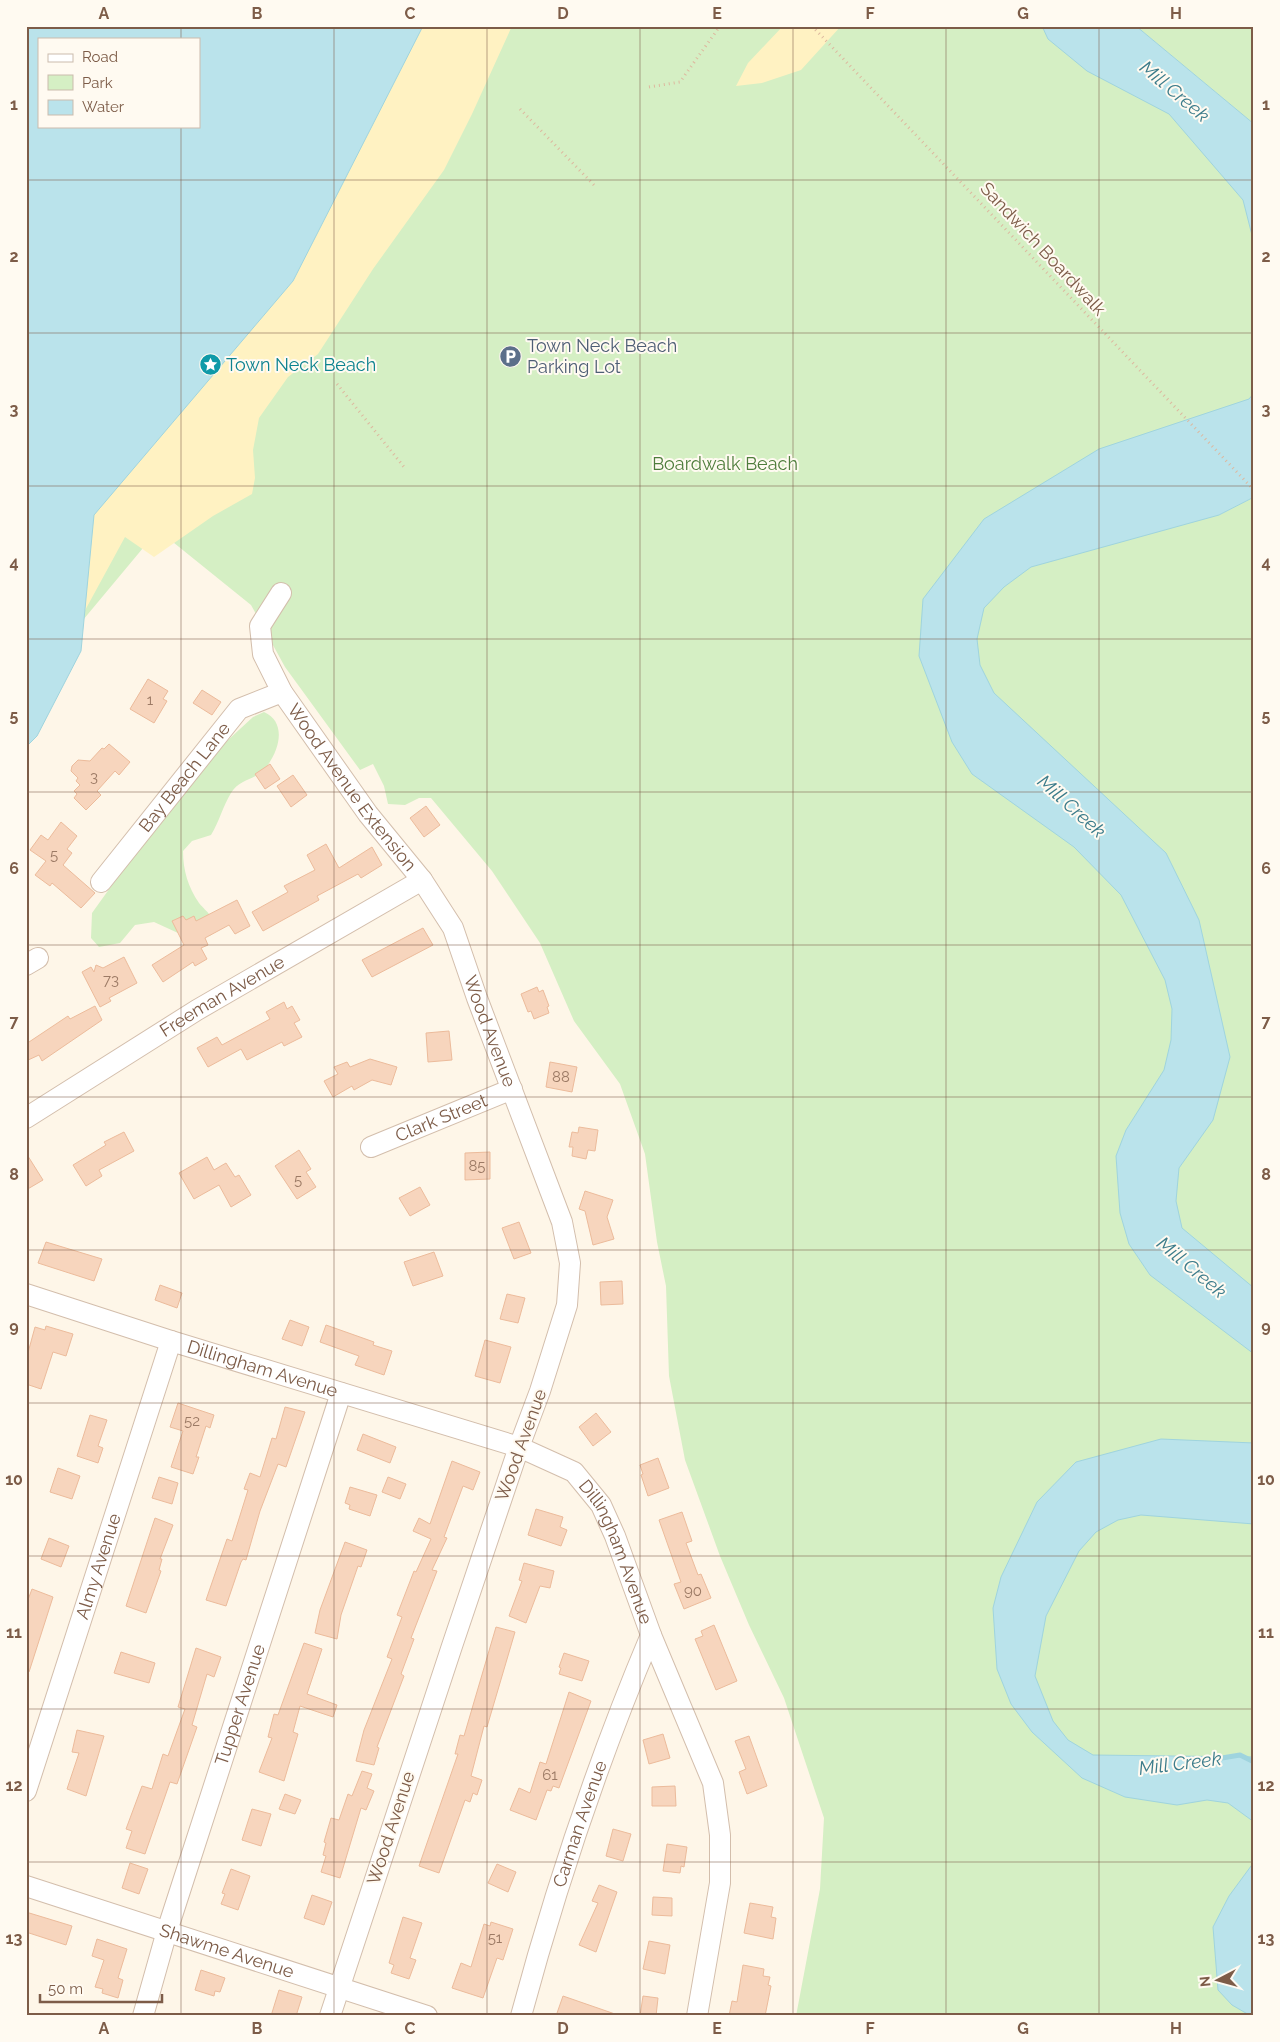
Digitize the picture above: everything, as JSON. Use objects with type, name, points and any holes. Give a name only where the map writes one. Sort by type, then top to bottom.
[{"type":"street","points":[[281,593],[260,626],[263,654],[282,692]]},
{"type":"street","name":"Wood Avenue Extension","points":[[282,692],[368,814],[422,880]]},
{"type":"street","name":"Bay Beach Lane","points":[[101,882],[240,709],[282,692]]},
{"type":"street","name":"Wood Avenue","points":[[330,2016],[519,1447],[540,1391],[567,1305],[570,1263],[562,1222],[453,928],[422,880]]},
{"type":"street","name":"Freeman Avenue","points":[[26,1118],[197,1010],[422,880]]},
{"type":"street","name":"Clark Street","points":[[371,1147],[512,1090]]},
{"type":"street","name":"Dillingham Avenue","points":[[26,1294],[341,1394],[519,1447],[574,1472],[600,1505],[615,1536],[651,1634],[713,1783],[720,1835],[720,1884],[697,2016]]},
{"type":"street","name":"Almy Avenue","points":[[26,1791],[171,1341]]},
{"type":"street","name":"Tupper Avenue","points":[[143,2016],[167,1930],[341,1394]]},
{"type":"street","name":"Carman Avenue","points":[[521,2016],[544,1931],[617,1717],[651,1634]]},
{"type":"street","name":"Shawme Avenue","points":[[26,1886],[167,1930],[427,2016]]},
{"type":"path","points":[[649,87],[680,82],[720,26]]},
{"type":"path","name":"Sandwich Boardwalk","points":[[812,26],[1254,490]]},
{"type":"path","points":[[520,109],[576,164],[594,185]]},
{"type":"path","points":[[337,384],[404,467]]},
{"type":"green space","name":"Boardwalk Beach","points":[[345,26],[1078,26],[1254,165],[1254,420],[1219,515],[1254,497],[1254,2016],[796,2016],[820,1889],[824,1818],[784,1698],[749,1625],[720,1556],[685,1460],[669,1376],[666,1286],[657,1242],[645,1154],[620,1084],[574,1021],[540,943],[492,871],[431,798],[419,798],[405,805],[388,804],[384,786],[373,764],[360,770],[285,667],[251,605],[158,530],[38,674],[26,593]]},
{"type":"green space","points":[[1136,26],[1254,26],[1254,124]]},
{"type":"green space","points":[[264,712],[272,717],[279,731],[273,757],[263,771],[234,789],[211,835],[192,841],[183,851],[185,872],[189,885],[199,903],[211,917],[215,929],[210,936],[178,933],[154,922],[135,925],[120,943],[99,947],[91,938],[92,913],[163,814],[215,752],[253,717]]},
{"type":"sand","name":"Town Neck Beach","points":[[329,26],[512,26],[444,170],[373,269],[318,354],[288,377],[259,418],[253,450],[255,478],[252,494],[213,516],[154,557],[125,537],[52,671],[26,461]]},
{"type":"sand","points":[[783,26],[841,26],[801,70],[762,83],[736,86],[748,63]]},
{"type":"water","points":[[26,26],[423,26],[293,281],[94,515],[81,651],[37,736],[26,747]]},
{"type":"water","points":[[1042,26],[1136,26],[1254,124],[1254,243],[1243,200],[1169,114],[1087,71],[1048,39]]},
{"type":"water","points":[[1254,393],[1254,497],[1219,515],[1031,567],[1004,587],[984,608],[977,639],[980,665],[994,693],[1166,853],[1199,920],[1230,1057],[1213,1120],[1179,1168],[1176,1201],[1182,1228],[1254,1288],[1254,1354],[1150,1275],[1129,1244],[1120,1213],[1116,1156],[1126,1130],[1164,1070],[1171,1040],[1172,1009],[1165,980],[1121,895],[1074,847],[972,774],[952,742],[919,656],[923,599],[984,519],[1099,449],[1249,399]]},
{"type":"water","points":[[1161,1439],[1254,1443],[1254,1524],[1141,1515],[1118,1520],[1096,1532],[1079,1551],[1046,1616],[1035,1676],[1053,1721],[1068,1740],[1093,1755],[1254,1757],[1254,1822],[1228,1803],[1207,1800],[1177,1805],[1125,1797],[1082,1778],[1032,1732],[1011,1704],[997,1669],[993,1608],[1001,1577],[1037,1502],[1076,1462]]},
{"type":"water","points":[[1254,1862],[1254,2016],[1251,2016],[1232,2005],[1218,1990],[1213,1927],[1229,1896]]},
{"type":"building","points":[[148,679],[168,691],[163,699],[167,701],[154,723],[130,709]]},
{"type":"building","points":[[202,690],[221,702],[212,715],[193,703]]},
{"type":"building","points":[[109,744],[130,762],[119,775],[115,771],[97,791],[101,795],[86,810],[74,798],[77,794],[74,791],[80,785],[76,781],[78,778],[71,771],[72,766],[78,760],[90,761],[102,748],[104,749]]},
{"type":"building","points":[[270,764],[280,779],[265,789],[255,774]]},
{"type":"building","points":[[293,775],[307,795],[291,807],[277,786]]},
{"type":"building","points":[[426,806],[440,825],[424,837],[410,818]]},
{"type":"building","points":[[61,822],[77,836],[67,849],[72,853],[63,865],[95,893],[81,908],[52,883],[50,886],[35,875],[46,861],[30,850],[41,835],[48,840]]},
{"type":"building","points":[[326,844],[339,868],[372,847],[382,865],[361,878],[358,874],[317,896],[319,900],[263,931],[252,912],[288,892],[284,886],[315,870],[307,855]]},
{"type":"building","points":[[237,900],[250,926],[235,934],[229,925],[205,938],[208,945],[201,948],[207,959],[195,966],[193,962],[163,982],[152,965],[184,945],[172,921],[183,916],[186,920],[194,916],[196,921]]},
{"type":"building","points":[[423,928],[433,945],[372,977],[362,960]]},
{"type":"building","points":[[124,957],[137,983],[109,998],[111,1001],[100,1007],[82,972],[91,967],[94,972],[96,965],[103,968]]},
{"type":"building","points":[[537,987],[539,992],[543,990],[549,1006],[547,1007],[549,1013],[534,1019],[531,1011],[528,1012],[521,994]]},
{"type":"building","points":[[284,1002],[287,1009],[292,1006],[300,1020],[294,1023],[302,1037],[284,1046],[282,1042],[247,1060],[241,1049],[208,1067],[197,1048],[217,1037],[222,1045],[270,1019],[266,1012]]},
{"type":"building","points":[[95,1006],[102,1020],[42,1061],[39,1055],[26,1061],[26,1044],[68,1016],[70,1019]]},
{"type":"building","points":[[449,1031],[452,1060],[428,1062],[426,1033]]},
{"type":"building","points":[[370,1059],[397,1067],[391,1085],[372,1080],[354,1090],[352,1086],[333,1097],[324,1081],[338,1074],[334,1067],[347,1062],[350,1067]]},
{"type":"building","points":[[550,1062],[577,1067],[572,1092],[546,1087]]},
{"type":"building","points":[[579,1127],[598,1130],[595,1151],[588,1150],[586,1159],[572,1156],[573,1147],[569,1147],[572,1132],[578,1133]]},
{"type":"building","points":[[124,1132],[134,1151],[99,1170],[102,1176],[86,1186],[73,1165],[106,1145],[104,1142]]},
{"type":"building","points":[[299,1150],[311,1169],[306,1172],[316,1187],[297,1199],[275,1166]]},
{"type":"building","points":[[490,1152],[490,1179],[465,1180],[465,1153]]},
{"type":"building","points":[[26,1153],[43,1180],[26,1190]]},
{"type":"building","points":[[207,1157],[214,1170],[226,1163],[235,1177],[239,1175],[251,1195],[231,1207],[219,1185],[194,1199],[179,1173]]},
{"type":"building","points":[[420,1187],[430,1205],[410,1216],[399,1198]]},
{"type":"building","points":[[585,1191],[613,1200],[607,1217],[614,1239],[593,1245],[585,1211],[579,1209]]},
{"type":"building","points":[[519,1222],[531,1253],[514,1259],[502,1228]]},
{"type":"building","points":[[46,1242],[102,1259],[94,1281],[38,1263]]},
{"type":"building","points":[[434,1252],[443,1276],[413,1286],[404,1262]]},
{"type":"building","points":[[622,1281],[623,1304],[601,1305],[600,1282]]},
{"type":"building","points":[[160,1285],[182,1293],[177,1308],[155,1300]]},
{"type":"building","points":[[507,1294],[525,1298],[518,1323],[500,1319]]},
{"type":"building","points":[[290,1320],[309,1327],[302,1346],[282,1339]]},
{"type":"building","points":[[326,1325],[374,1342],[373,1345],[392,1351],[384,1375],[355,1365],[359,1356],[320,1342]]},
{"type":"building","points":[[46,1326],[73,1334],[66,1356],[53,1352],[41,1389],[26,1384],[26,1360],[35,1327],[45,1330]]},
{"type":"building","points":[[485,1340],[511,1347],[500,1383],[475,1376]]},
{"type":"building","points":[[178,1403],[214,1415],[210,1428],[206,1426],[196,1457],[199,1457],[193,1474],[171,1467],[183,1431],[170,1427]]},
{"type":"building","points":[[285,1407],[305,1412],[286,1467],[278,1464],[260,1511],[246,1560],[243,1559],[241,1562],[226,1606],[206,1600],[227,1539],[232,1541],[248,1490],[244,1489],[250,1473],[260,1477],[272,1438],[276,1439]]},
{"type":"building","points":[[596,1413],[611,1432],[593,1446],[579,1427]]},
{"type":"building","points":[[90,1415],[107,1420],[98,1446],[103,1448],[98,1463],[77,1456]]},
{"type":"building","points":[[363,1434],[396,1447],[390,1463],[357,1450]]},
{"type":"building","points":[[658,1458],[669,1488],[648,1496],[641,1475],[643,1474],[640,1465]]},
{"type":"building","points":[[452,1461],[480,1472],[473,1490],[463,1486],[444,1537],[447,1538],[432,1570],[437,1571],[411,1638],[414,1639],[401,1674],[404,1676],[377,1747],[379,1748],[374,1765],[356,1761],[364,1730],[392,1659],[387,1657],[402,1617],[397,1615],[414,1571],[416,1572],[431,1539],[413,1531],[419,1518],[430,1524]]},
{"type":"building","points":[[58,1468],[80,1476],[72,1499],[50,1492]]},
{"type":"building","points":[[159,1477],[178,1483],[172,1504],[152,1498]]},
{"type":"building","points":[[388,1477],[406,1484],[400,1499],[382,1492]]},
{"type":"building","points":[[350,1487],[377,1495],[370,1516],[349,1509],[350,1505],[345,1503]]},
{"type":"building","points":[[536,1509],[563,1517],[560,1527],[567,1530],[561,1546],[528,1535]]},
{"type":"building","points":[[682,1512],[692,1541],[686,1543],[698,1575],[701,1574],[711,1598],[684,1609],[674,1584],[681,1582],[659,1520]]},
{"type":"building","points":[[155,1518],[173,1525],[160,1559],[162,1559],[159,1570],[161,1571],[146,1613],[126,1606]]},
{"type":"building","points":[[49,1538],[69,1546],[61,1567],[41,1559]]},
{"type":"building","points":[[345,1542],[367,1550],[361,1567],[358,1566],[341,1615],[337,1639],[315,1633],[320,1610]]},
{"type":"building","points":[[524,1563],[554,1571],[550,1588],[540,1586],[526,1623],[509,1616],[522,1581],[519,1580]]},
{"type":"building","points":[[32,1589],[53,1597],[29,1672],[26,1671],[26,1605]]},
{"type":"building","points":[[714,1625],[737,1681],[716,1690],[695,1639],[703,1636],[701,1631]]},
{"type":"building","points":[[496,1627],[515,1632],[487,1727],[484,1726],[471,1776],[482,1780],[477,1795],[473,1793],[470,1802],[465,1800],[439,1873],[419,1866],[458,1754],[455,1754],[460,1735],[464,1736]]},
{"type":"building","points":[[304,1643],[322,1649],[307,1694],[337,1705],[333,1717],[300,1706],[293,1732],[298,1734],[284,1781],[259,1772],[272,1738],[268,1737],[274,1714],[278,1715]]},
{"type":"building","points":[[196,1648],[221,1657],[214,1677],[207,1674],[192,1725],[197,1727],[177,1784],[170,1782],[145,1854],[126,1848],[132,1831],[126,1829],[142,1786],[152,1789],[163,1754],[168,1756],[185,1709],[178,1707]]},
{"type":"building","points":[[121,1652],[155,1663],[149,1683],[114,1673]]},
{"type":"building","points":[[564,1653],[589,1661],[582,1681],[559,1674],[561,1668],[559,1667]]},
{"type":"building","points":[[569,1692],[591,1701],[559,1788],[553,1786],[551,1791],[547,1790],[536,1820],[510,1810],[519,1788],[530,1793],[540,1762],[546,1764]]},
{"type":"building","points":[[77,1730],[104,1736],[86,1796],[67,1789],[79,1753],[72,1752]]},
{"type":"building","points":[[663,1734],[670,1758],[649,1764],[643,1740]]},
{"type":"building","points":[[749,1736],[767,1786],[747,1794],[739,1772],[746,1769],[735,1741]]},
{"type":"building","points":[[362,1771],[372,1774],[367,1788],[374,1791],[366,1810],[361,1808],[340,1878],[321,1872],[326,1856],[323,1855],[326,1843],[324,1842],[331,1818],[339,1820],[348,1794],[352,1796]]},
{"type":"building","points":[[675,1786],[676,1806],[652,1806],[652,1787]]},
{"type":"building","points":[[285,1794],[301,1800],[295,1814],[279,1809]]},
{"type":"building","points":[[252,1809],[271,1814],[261,1846],[242,1840]]},
{"type":"building","points":[[613,1829],[631,1834],[623,1861],[606,1856]]},
{"type":"building","points":[[667,1844],[687,1847],[684,1867],[681,1866],[680,1873],[663,1871]]},
{"type":"building","points":[[130,1863],[148,1869],[139,1894],[122,1888]]},
{"type":"building","points":[[497,1864],[516,1872],[508,1892],[488,1883]]},
{"type":"building","points":[[231,1869],[250,1876],[238,1910],[221,1904],[225,1894],[222,1893]]},
{"type":"building","points":[[599,1885],[617,1892],[596,1952],[579,1945],[598,1903],[592,1901]]},
{"type":"building","points":[[312,1895],[332,1902],[324,1925],[304,1918]]},
{"type":"building","points":[[653,1897],[672,1898],[672,1916],[652,1915]]},
{"type":"building","points":[[750,1903],[773,1907],[771,1917],[776,1918],[773,1939],[744,1933]]},
{"type":"building","points":[[26,1912],[72,1926],[66,1945],[26,1932]]},
{"type":"building","points":[[403,1917],[422,1923],[410,1958],[416,1960],[409,1979],[391,1973],[394,1965],[389,1963]]},
{"type":"building","points":[[491,1922],[513,1929],[503,1960],[497,1958],[483,1998],[452,1988],[461,1963],[471,1967],[484,1924],[490,1926]]},
{"type":"building","points":[[97,1939],[127,1949],[118,1978],[123,1980],[118,1998],[102,1993],[103,1989],[95,1987],[104,1960],[92,1956]]},
{"type":"building","points":[[649,1941],[670,1945],[665,1974],[643,1969]]},
{"type":"building","points":[[743,1965],[764,1969],[763,1976],[770,1977],[768,1985],[771,1986],[765,2016],[729,2016],[732,2001],[737,2002]]},
{"type":"building","points":[[201,1970],[225,1978],[220,1992],[215,1991],[214,1996],[195,1990]]},
{"type":"building","points":[[279,1990],[302,1997],[296,2016],[271,2016]]},
{"type":"building","points":[[563,1996],[615,2014],[615,2016],[556,2016]]},
{"type":"building","points":[[643,1996],[658,1998],[656,2016],[640,2016]]},
{"type":"waterway","name":"Mill Creek","points":[[1222,1758],[1240,1755],[1254,1762]]},
{"type":"place","name":"Town Neck Beach Parking Lot","points":[[511,356]]},
{"type":"place","name":"Town Neck Beach","points":[[210,365]]}]
